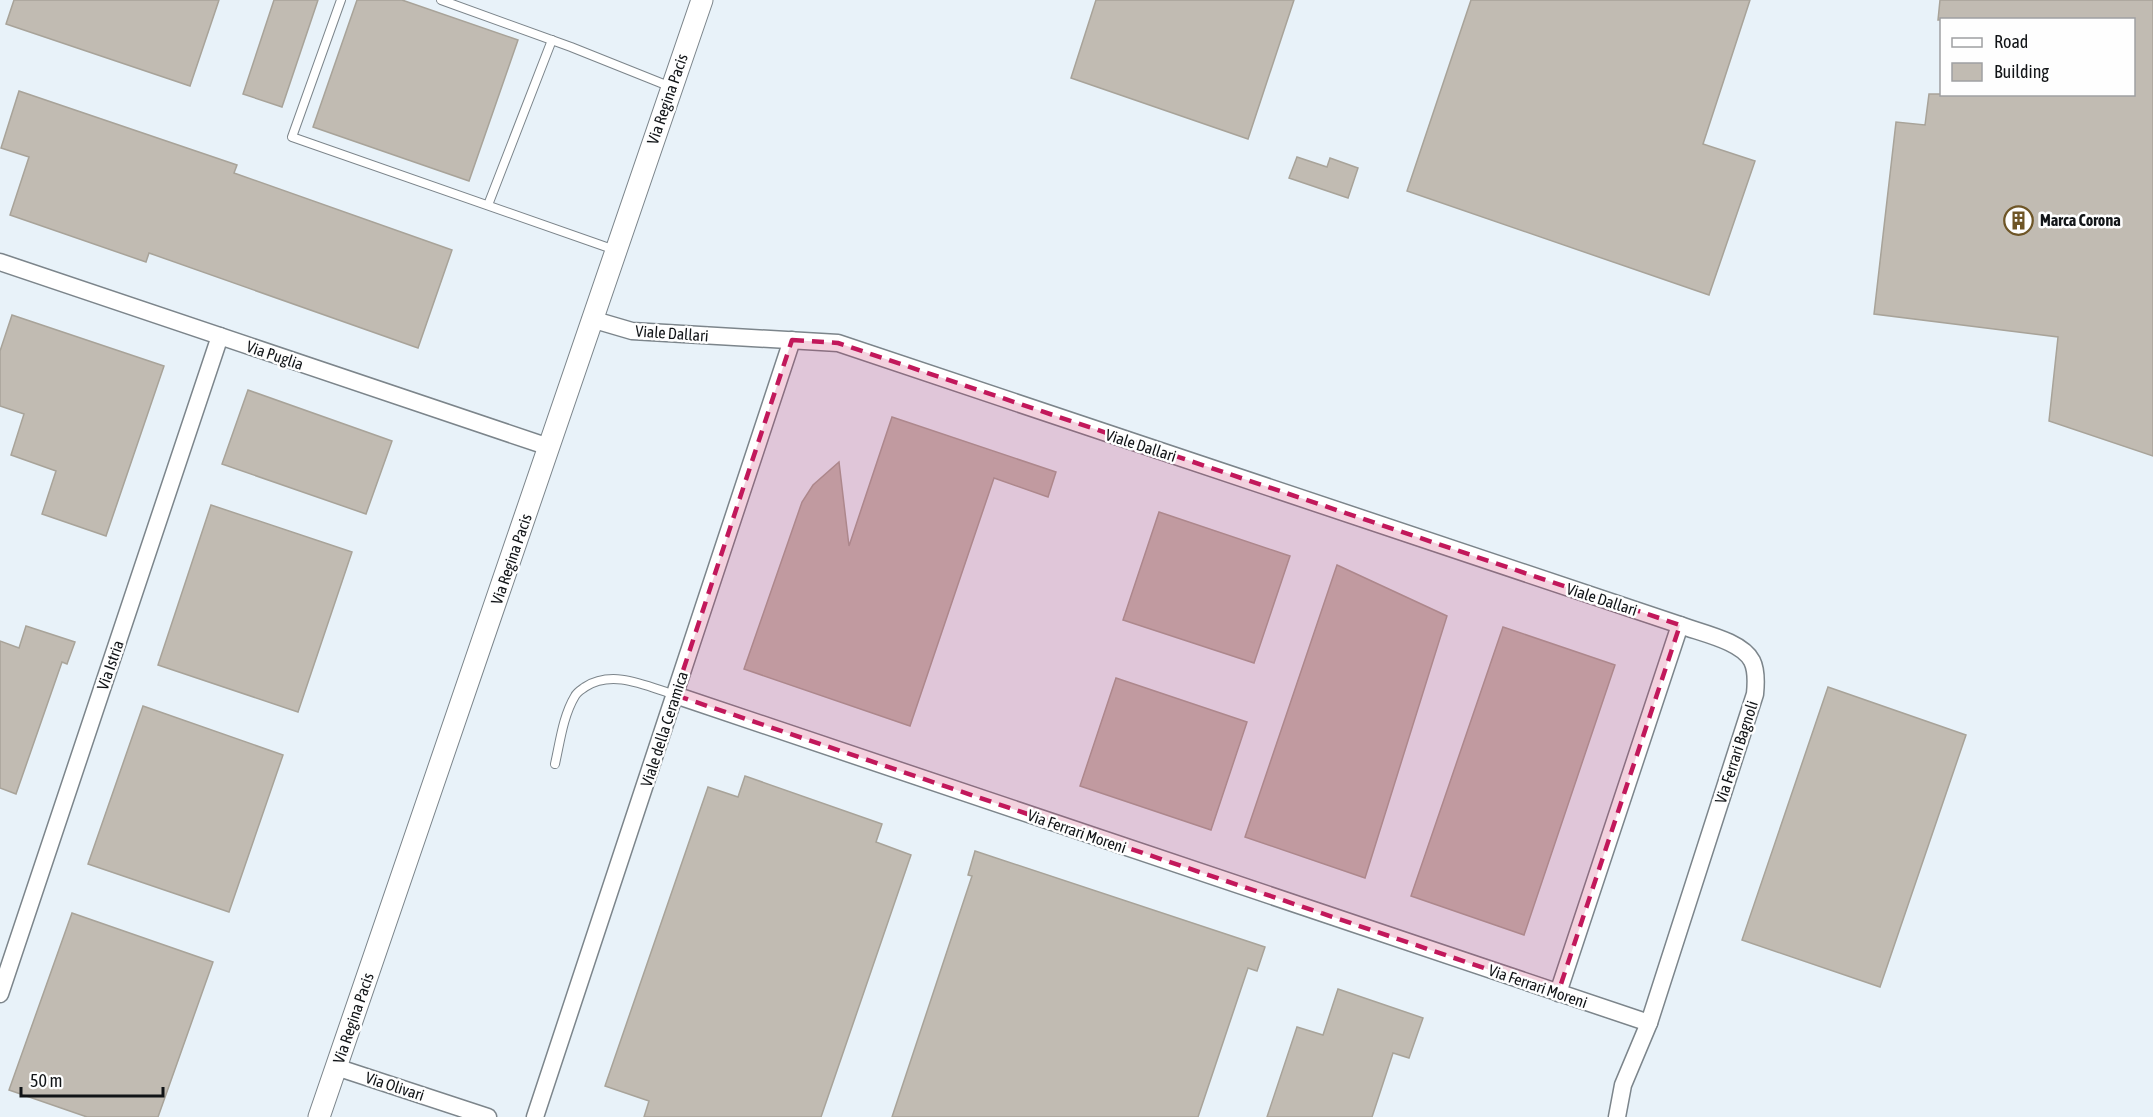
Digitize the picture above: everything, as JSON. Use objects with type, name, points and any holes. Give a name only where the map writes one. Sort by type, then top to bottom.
[{"type":"street","name":"Via Regina Pacis","points":[[319,1117],[702,0]]},
{"type":"street","name":"Via Puglia","points":[[0,262],[549,447]]},
{"type":"street","name":"Viale Dallari","points":[[591,319],[632,331],[838,344],[1680,625]]},
{"type":"street","name":"Via Istria","points":[[0,994],[220,336]]},
{"type":"street","name":"Viale della Ceramica","points":[[535,1117],[792,340]]},
{"type":"street","points":[[1558,993],[1680,625]]},
{"type":"street","name":"Via Ferrari Bagnoli","points":[[1617,1117],[1623,1085],[1649,1023],[1755,694],[1756,678],[1752,661],[1740,647],[1680,625]]},
{"type":"street","name":"Via Ferrari Moreni","points":[[675,695],[1649,1023]]},
{"type":"street","name":"Via Olivari","points":[[336,1067],[488,1117]]},
{"type":"lane","points":[[341,0],[292,137],[615,250]]},
{"type":"lane","points":[[441,0],[552,40],[671,87]]},
{"type":"lane","points":[[488,204],[552,40]]},
{"type":"lane","name":"Via Ferrari Moreni","points":[[555,764],[568,712],[576,694],[591,684],[610,678],[626,680],[675,695]]},
{"type":"highlighted area","points":[[792,340],[838,343],[1680,625],[1558,993],[675,695]]},
{"type":"building","points":[[14,0],[219,0],[190,86],[6,24]]},
{"type":"building","points":[[274,0],[318,0],[282,107],[243,94]]},
{"type":"building","points":[[357,0],[402,0],[518,40],[469,181],[313,127]]},
{"type":"building","points":[[1096,0],[1294,0],[1248,139],[1071,78]]},
{"type":"building","points":[[1471,0],[1750,0],[1703,144],[1755,161],[1709,295],[1407,191]]},
{"type":"building","name":"Marca Corona","points":[[1940,0],[2153,0],[2153,456],[2049,421],[2058,337],[1874,314],[1896,122],[1925,125],[1929,94],[1940,94],[1940,96],[2135,96],[2135,18],[1940,18],[1938,20]]},
{"type":"building","points":[[19,91],[237,165],[234,173],[452,250],[418,348],[149,253],[146,262],[10,215],[29,157],[1,148]]},
{"type":"building","points":[[1297,157],[1327,167],[1330,158],[1358,168],[1348,198],[1289,178]]},
{"type":"building","points":[[12,315],[164,366],[106,536],[42,514],[56,471],[11,455],[24,414],[0,406],[0,351]]},
{"type":"building","points":[[248,390],[392,441],[366,514],[222,464]]},
{"type":"building","points":[[892,417],[1056,472],[1048,497],[994,478],[910,726],[744,669],[802,502],[813,485],[839,462],[849,546]]},
{"type":"building","points":[[211,505],[352,552],[298,712],[158,665]]},
{"type":"building","points":[[1159,512],[1290,556],[1254,663],[1123,620]]},
{"type":"building","points":[[1337,565],[1447,616],[1365,878],[1245,837]]},
{"type":"building","points":[[26,626],[75,642],[67,664],[62,662],[16,794],[0,788],[0,641],[19,648]]},
{"type":"building","points":[[1503,627],[1615,665],[1524,935],[1411,896]]},
{"type":"building","points":[[1116,678],[1247,722],[1211,830],[1080,786]]},
{"type":"building","points":[[1828,687],[1966,735],[1880,987],[1742,940]]},
{"type":"building","points":[[143,706],[283,755],[229,912],[88,864]]},
{"type":"building","points":[[745,776],[882,824],[876,842],[911,855],[821,1117],[644,1117],[649,1101],[605,1086],[708,787],[738,797]]},
{"type":"building","points":[[975,851],[1265,947],[1257,971],[1248,968],[1198,1117],[892,1117],[972,876],[968,875]]},
{"type":"building","points":[[72,913],[213,962],[158,1117],[87,1117],[9,1090]]},
{"type":"building","points":[[1338,989],[1423,1018],[1409,1058],[1393,1053],[1372,1117],[1267,1117],[1297,1027],[1323,1035]]},
{"type":"place","name":"Marca Corona","points":[[2019,220]]}]
